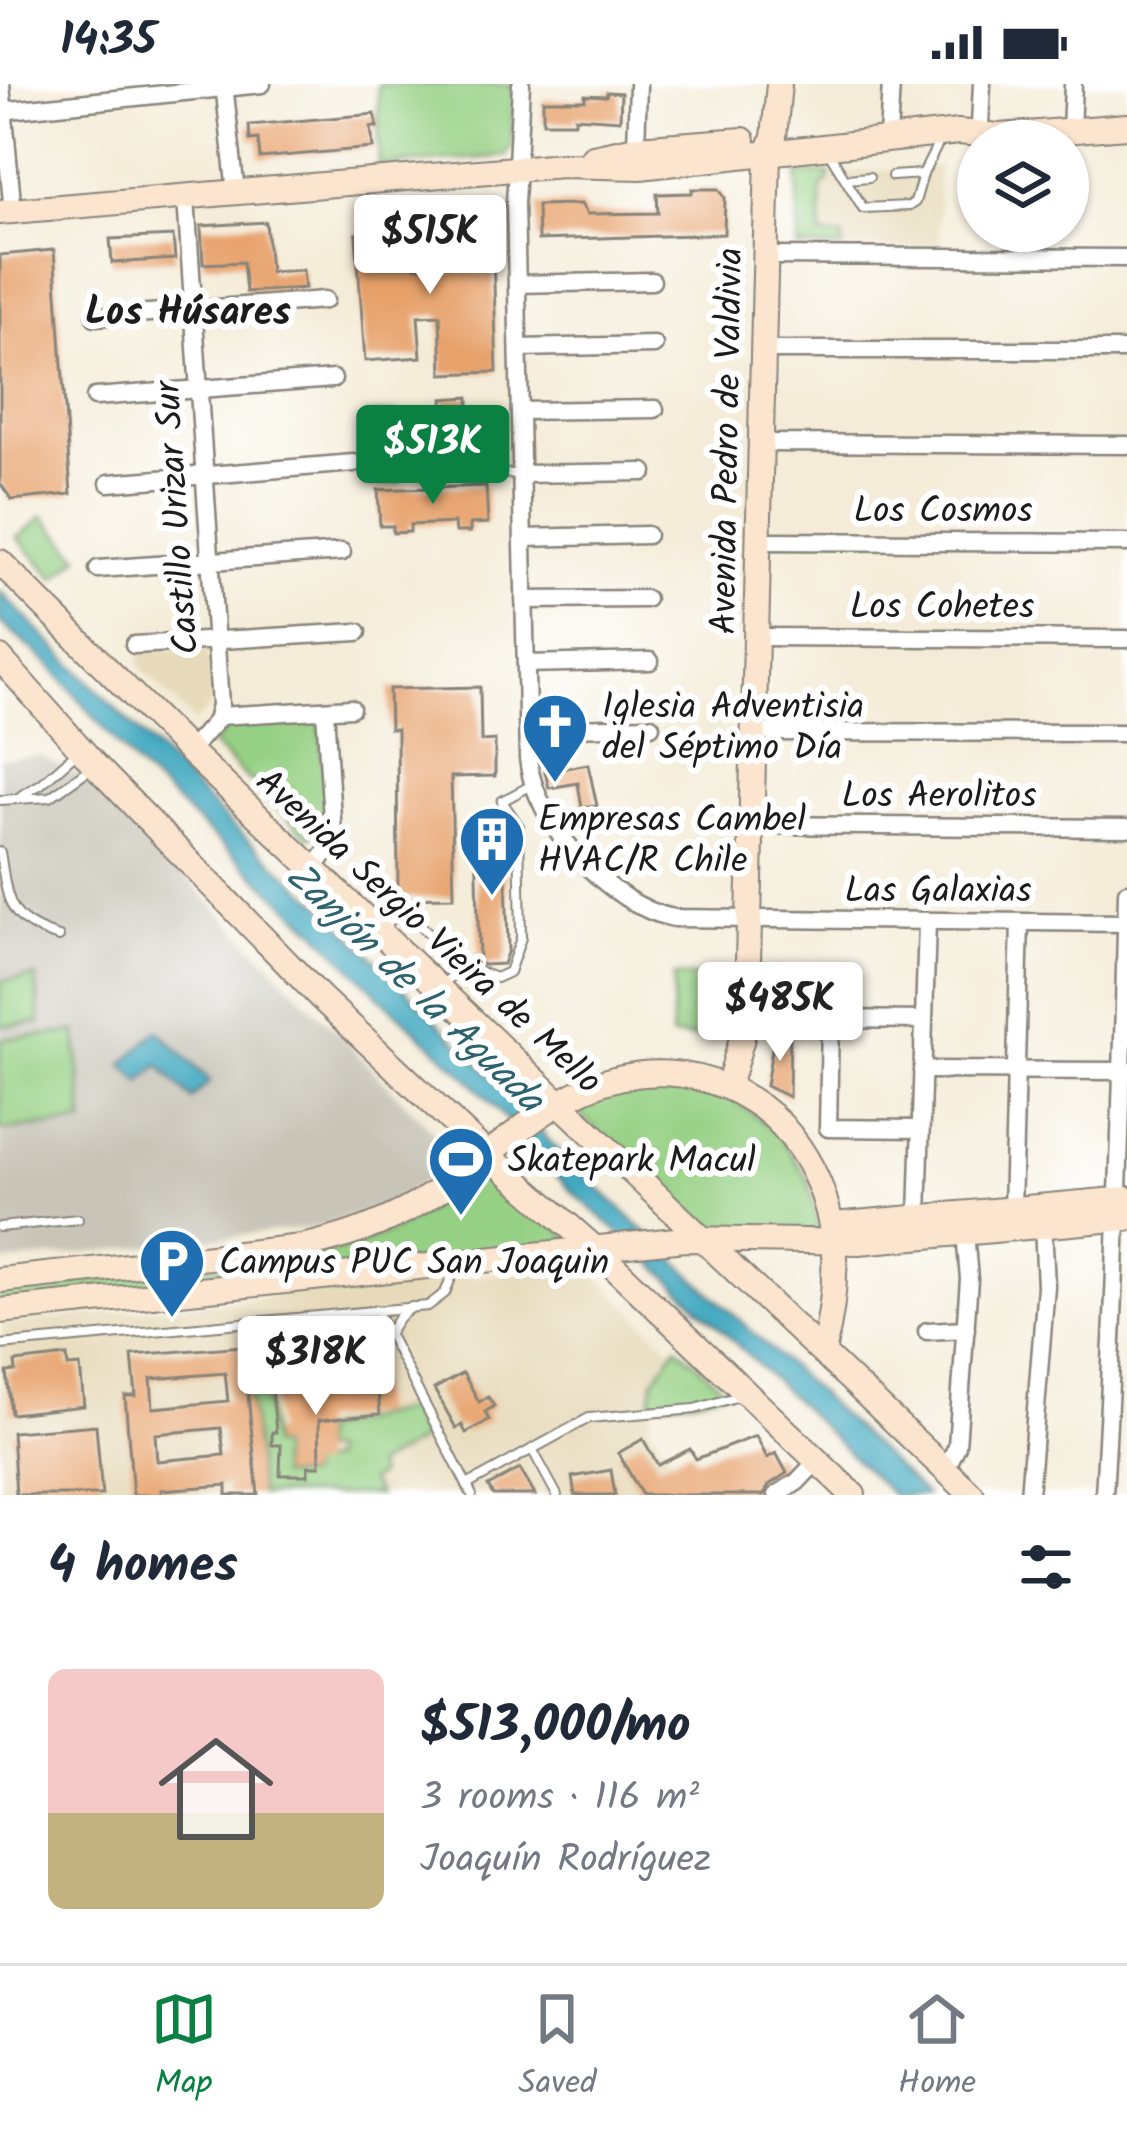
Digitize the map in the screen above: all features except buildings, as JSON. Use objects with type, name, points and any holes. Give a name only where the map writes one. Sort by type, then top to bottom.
[{"type":"main road","name":"Avenida Pedro de Valdivia","points":[[728,1087],[746,1018],[766,256],[779,84]]},
{"type":"main road","points":[[1080,120],[1127,110]]},
{"type":"main road","points":[[1089,124],[1127,127]]},
{"type":"main road","points":[[4,215],[562,165],[640,167],[826,135],[856,140],[957,130]]},
{"type":"main road","points":[[562,165],[636,148],[771,145],[826,149],[856,140]]},
{"type":"main road","name":"Avenida Sergio Vieira de Mello","points":[[0,562],[189,751],[439,989],[550,1107],[823,1351],[972,1495]]},
{"type":"main road","points":[[0,658],[87,757],[320,997],[601,1246],[853,1495]]},
{"type":"main road","points":[[0,1280],[301,1247],[340,1238],[417,1204],[585,1087],[630,1075],[679,1074],[728,1087],[763,1109],[792,1137],[821,1186],[834,1234],[833,1297],[823,1351]]},
{"type":"main road","points":[[834,1234],[918,1217],[1012,1208],[1122,1209]]},
{"type":"main road","points":[[0,1311],[601,1246],[834,1234],[965,1233],[1043,1226],[1122,1209]]},
{"type":"street","points":[[1,84],[4,215]]},
{"type":"street","points":[[2,111],[262,84]]},
{"type":"street","points":[[521,84],[518,348],[532,785]]},
{"type":"street","points":[[636,148],[638,84]]},
{"type":"street","points":[[888,138],[891,84]]},
{"type":"street","points":[[966,120],[982,84]]},
{"type":"street","points":[[1071,120],[1073,84]]},
{"type":"street","points":[[225,86],[236,194]]},
{"type":"street","name":"Castillo Urizar Sur","points":[[186,198],[219,716]]},
{"type":"street","points":[[766,256],[1127,258]]},
{"type":"street","points":[[517,284],[652,281]]},
{"type":"street","points":[[95,317],[325,300]]},
{"type":"street","points":[[518,348],[654,345]]},
{"type":"street","points":[[764,350],[1127,350]]},
{"type":"street","points":[[95,397],[333,379]]},
{"type":"street","points":[[520,412],[655,409]]},
{"type":"street","points":[[761,443],[1127,445]]},
{"type":"street","points":[[109,483],[354,463]]},
{"type":"street","points":[[521,474],[644,472]]},
{"type":"street","points":[[523,538],[646,535]]},
{"type":"street","name":"Los Cosmos","points":[[759,541],[1127,543]]},
{"type":"street","points":[[98,569],[342,551]]},
{"type":"street","points":[[524,600],[646,599]]},
{"type":"street","points":[[134,645],[358,632]]},
{"type":"street","name":"Los Cohetes","points":[[757,638],[1127,639]]},
{"type":"street","points":[[526,664],[650,661]]},
{"type":"street","points":[[189,751],[219,716],[351,708]]},
{"type":"street","points":[[313,869],[333,834],[325,710]]},
{"type":"street","points":[[528,728],[651,726]]},
{"type":"street","points":[[754,732],[1127,733]]},
{"type":"street","name":"Las Galaxias","points":[[532,785],[553,827],[635,906],[674,918],[1127,923]]},
{"type":"street","name":"Los Aerolitos","points":[[751,825],[1127,828]]},
{"type":"street","points":[[1104,1495],[1122,1209],[1127,892]]},
{"type":"street","points":[[918,1217],[927,922]]},
{"type":"street","points":[[1012,1208],[1020,922]]},
{"type":"street","points":[[746,1018],[924,1020]]},
{"type":"street","points":[[830,1019],[828,1128],[920,1129]]},
{"type":"street","points":[[922,1070],[1124,1071]]},
{"type":"street","points":[[1030,1495],[1046,1286],[1043,1226]]},
{"type":"street","points":[[946,1468],[957,1446],[969,1279],[965,1233]]},
{"type":"street","points":[[927,1331],[966,1329]]},
{"type":"street","points":[[777,1495],[818,1460]]},
{"type":"lane","points":[[826,149],[860,206],[913,205],[923,173],[957,135]]},
{"type":"lane","points":[[892,176],[923,173]]},
{"type":"lane","points":[[847,178],[869,177]]},
{"type":"lane","points":[[420,416],[425,471],[521,474]]},
{"type":"lane","points":[[15,798],[87,757]]},
{"type":"lane","points":[[0,800],[54,795],[87,757]]},
{"type":"lane","points":[[379,932],[403,910],[462,965],[496,978],[512,968],[521,938],[519,826],[502,801],[532,785]]},
{"type":"lane","points":[[0,852],[9,907],[30,928],[58,937]]},
{"type":"lane","points":[[439,989],[462,965]]},
{"type":"lane","points":[[0,1226],[78,1219]]},
{"type":"lane","points":[[0,1345],[428,1306],[442,1296],[457,1263]]},
{"type":"lane","points":[[388,1334],[413,1306]]},
{"type":"lane","points":[[376,1310],[469,1490],[589,1418],[711,1406],[747,1393]]},
{"type":"lane","points":[[532,1449],[557,1495]]},
{"type":"shaded area","points":[[939,166],[939,248],[798,248],[798,175]]},
{"type":"shaded area","points":[[208,648],[212,704],[195,722],[139,666],[142,650]]},
{"type":"shaded area","points":[[39,755],[95,783],[460,1160],[384,1206],[315,1227],[0,1263],[0,759]]},
{"type":"shaded area","points":[[585,1265],[673,1350],[663,1362],[651,1403],[651,1424],[690,1495],[0,1495],[0,1324]]},
{"type":"green space","points":[[378,84],[514,84],[512,145],[506,156],[379,166]]},
{"type":"green space","points":[[830,173],[829,181],[821,186],[821,236],[843,237],[843,248],[798,248],[798,175]]},
{"type":"green space","points":[[398,414],[400,483],[368,485],[366,415]]},
{"type":"green space","points":[[43,516],[80,557],[55,579],[18,538]]},
{"type":"green space","points":[[320,717],[327,819],[322,831],[307,837],[213,745],[229,722]]},
{"type":"green space","points":[[674,976],[710,978],[708,1038],[671,1036]]},
{"type":"green space","points":[[36,977],[40,1023],[0,1026],[0,981]]},
{"type":"green space","points":[[76,1032],[84,1123],[0,1130],[0,1039]]},
{"type":"green space","points":[[629,1083],[700,1087],[733,1099],[776,1131],[808,1178],[819,1227],[814,1234],[708,1232],[567,1103]]},
{"type":"green space","points":[[491,1169],[570,1239],[565,1246],[0,1305],[0,1290],[333,1252],[395,1230]]},
{"type":"green space","points":[[677,1346],[725,1390],[651,1403],[654,1379]]},
{"type":"green space","points":[[265,1389],[271,1446],[279,1447],[279,1476],[308,1476],[308,1466],[331,1460],[331,1452],[320,1451],[325,1429],[408,1409],[422,1440],[375,1466],[379,1475],[370,1481],[378,1495],[260,1495],[249,1391]]},
{"type":"water","points":[[0,591],[231,825],[322,905],[527,1112],[548,1140],[926,1495],[892,1495],[654,1264],[567,1187],[473,1083],[137,767],[49,664],[0,622]]},
{"type":"water","points":[[158,1030],[210,1081],[192,1099],[159,1065],[141,1082],[123,1064]]},
{"type":"place","name":"Iglesia Adventisia del Séptimo Día","points":[[555,785]]},
{"type":"place","name":"Empresas Cambel HVAC/R Chile","points":[[492,898]]},
{"type":"place","name":"Skatepark Macul","points":[[461,1218]]},
{"type":"place","name":"Campus PUC San Joaquin","points":[[172,1320]]},
{"type":"district","name":"Los Húsares","points":[[188,310]]},
{"type":"water label","name":"Zanjón de la Aguada","points":[[416,986]]}]
